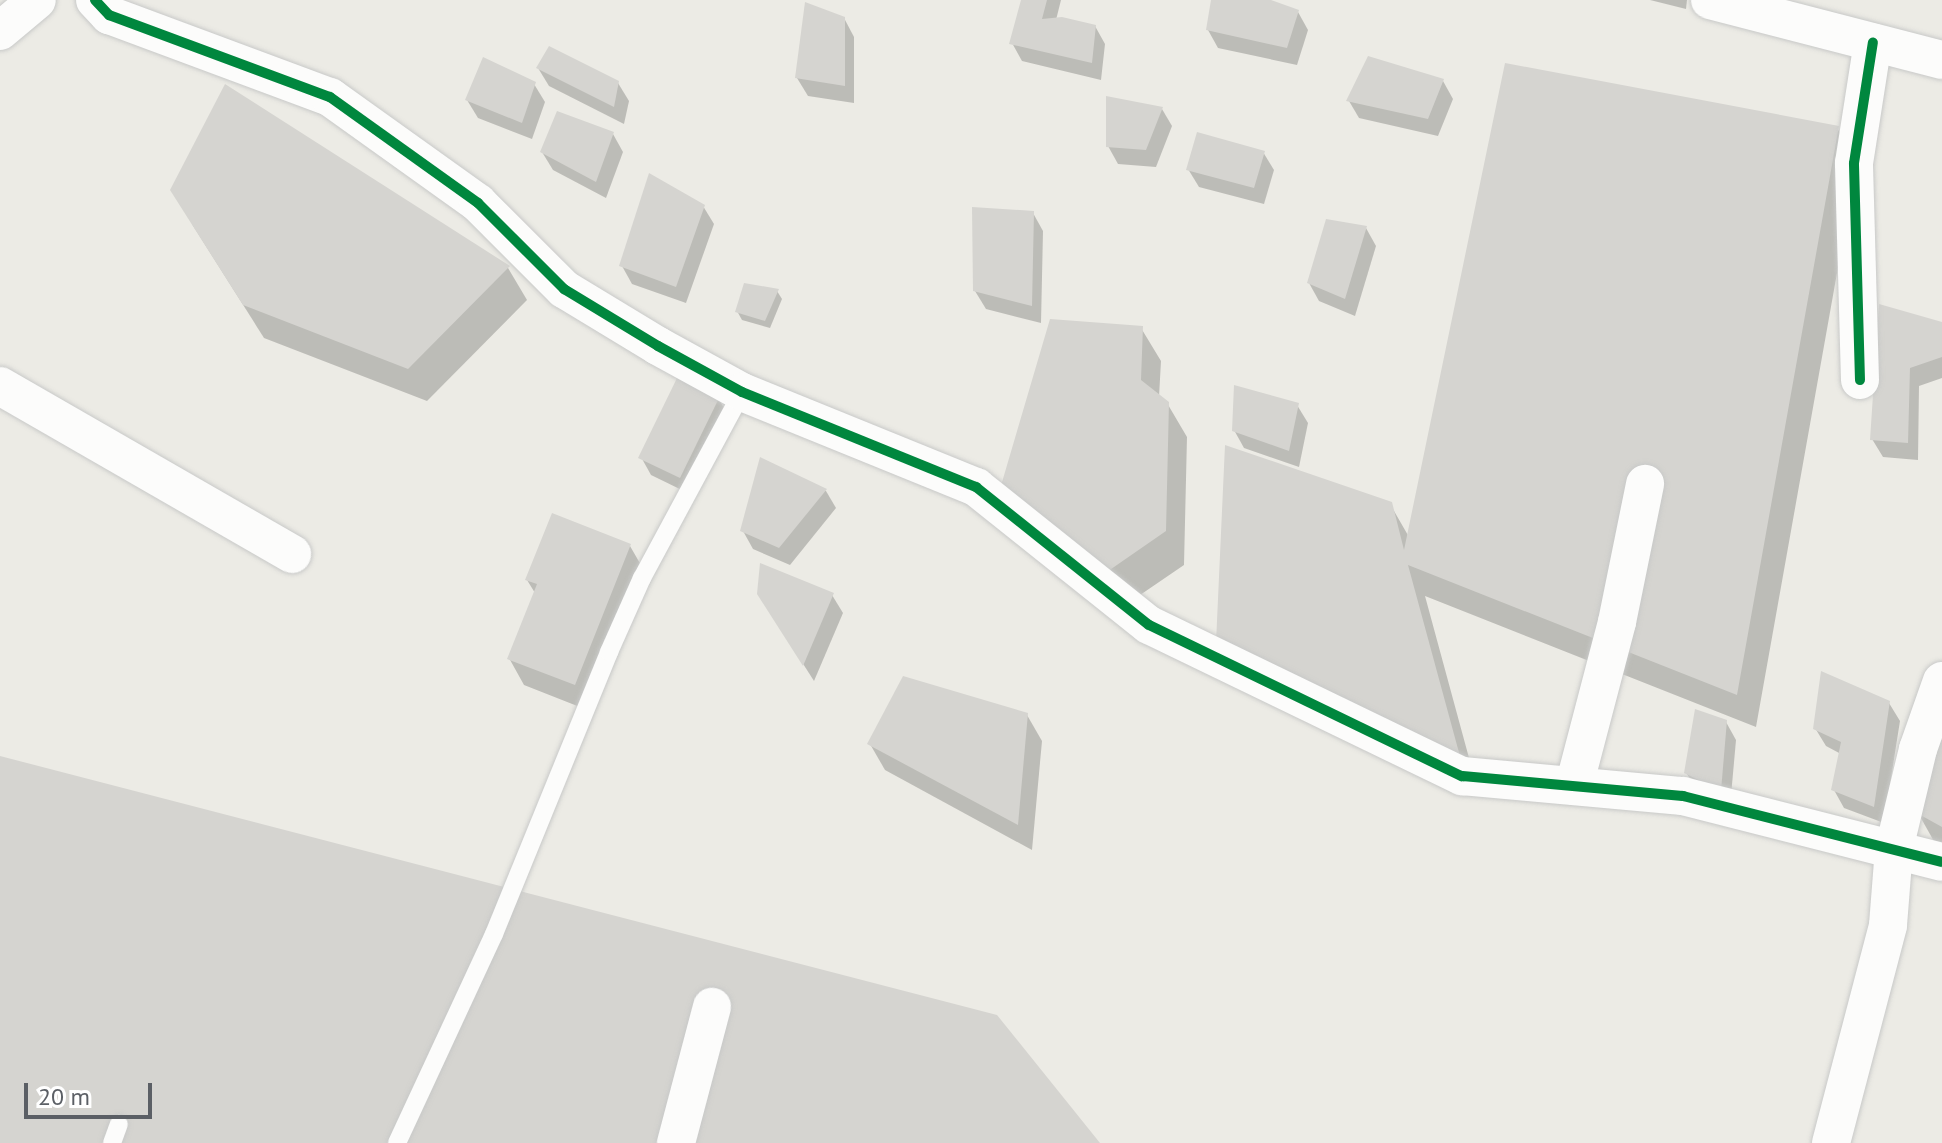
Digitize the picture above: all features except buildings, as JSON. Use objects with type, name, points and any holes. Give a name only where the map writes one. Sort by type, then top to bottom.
[{"type":"street","points":[[0,31],[37,0]]},
{"type":"street","points":[[95,0],[109,15],[330,97],[478,203],[564,289],[742,392],[976,487],[1149,625],[1462,776],[1683,796],[1942,862]]},
{"type":"street","points":[[1710,0],[1942,60]]},
{"type":"street","points":[[1860,380],[1854,163],[1873,42]]},
{"type":"street","points":[[0,386],[292,554]]},
{"type":"street","points":[[1574,786],[1617,622],[1645,484]]},
{"type":"street","points":[[1831,1143],[1888,925],[1894,849],[1918,749],[1942,681]]},
{"type":"street","points":[[676,1143],[712,1007]]},
{"type":"lane","points":[[397,1143],[494,934],[642,578],[742,392]]},
{"type":"lane","points":[[112,1143],[119,1124]]},
{"type":"cycle path","points":[[95,0],[109,15],[330,97],[478,203],[564,289],[658,346],[742,392],[976,487],[1149,625],[1462,776],[1683,796],[1942,862]]},
{"type":"cycle path","points":[[1860,380],[1854,163],[1873,42]]}]
